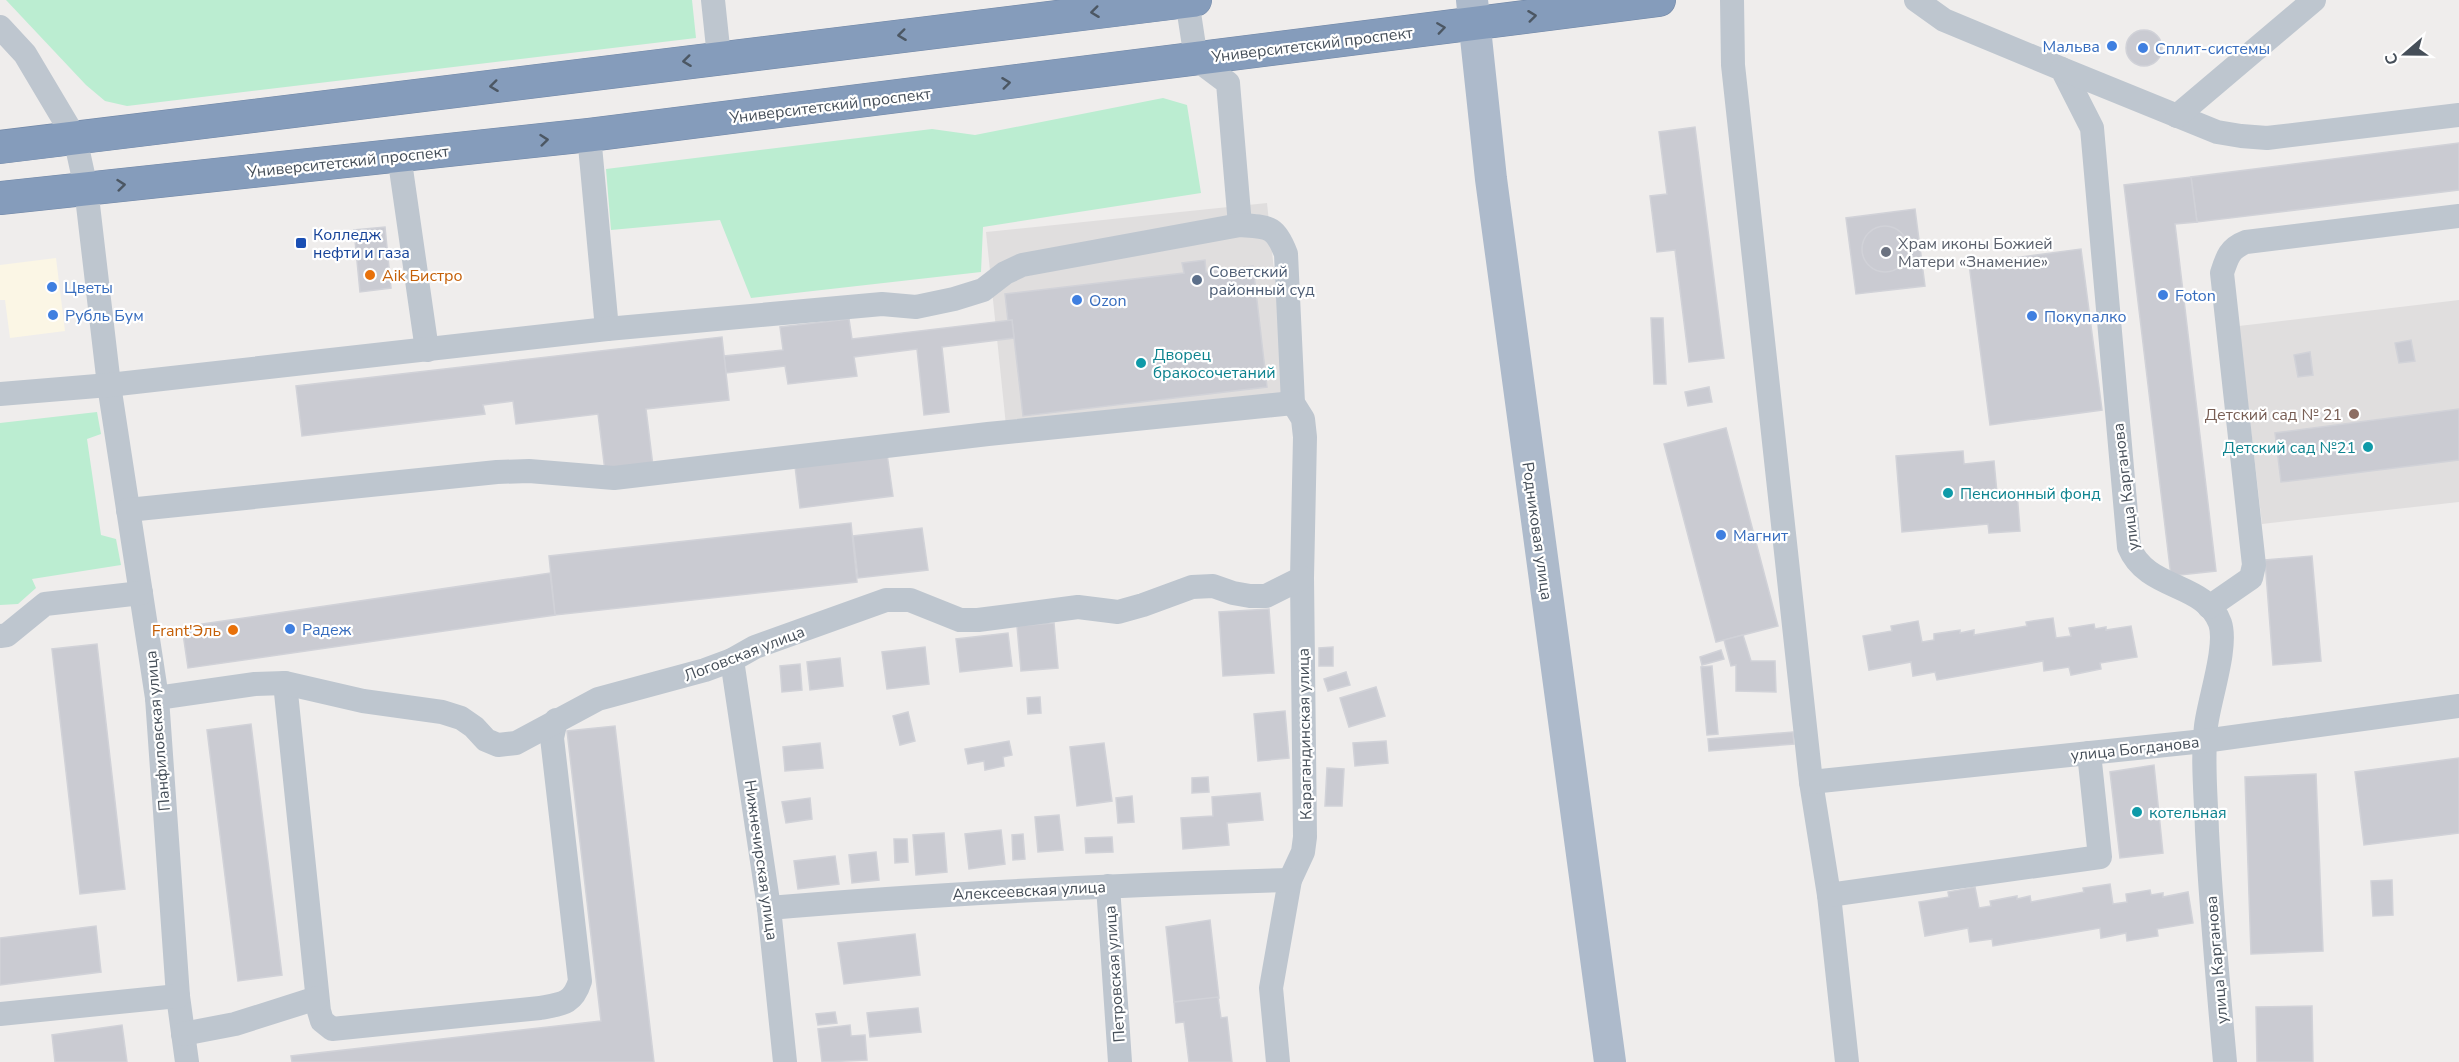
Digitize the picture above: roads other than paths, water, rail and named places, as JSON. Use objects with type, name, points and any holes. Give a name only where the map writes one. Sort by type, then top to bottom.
[{"type":"highway","points":[[0,147],[1195,0]]},
{"type":"highway","name":"Университетский проспект","points":[[0,198],[589,135],[1196,59],[1473,11],[1659,0]]},
{"type":"main road","name":"Родниковая улица","points":[[1473,11],[1493,190],[1610,1062]]},
{"type":"street","points":[[713,0],[719,57]]},
{"type":"street","points":[[0,394],[109,385],[607,330],[882,304],[916,307],[983,290],[1005,273],[1022,265],[1240,225],[1228,83],[1196,59],[1187,0]]},
{"type":"street","points":[[1732,0],[1733,65],[1811,782],[1829,895],[1847,1062]]},
{"type":"street","points":[[1916,0],[1944,20],[2217,132],[2267,138],[2459,115]]},
{"type":"street","points":[[2177,116],[2314,0]]},
{"type":"street","name":"Панфиловская улица","points":[[0,27],[25,54],[75,138],[86,188],[109,385],[157,698],[178,996],[187,1062]]},
{"type":"street","name":"улица Карганова","points":[[2062,69],[2092,128],[2129,547],[2134,561],[2144,570],[2200,599],[2209,607],[2221,625],[2222,645],[2204,741],[2210,902],[2225,1062]]},
{"type":"street","points":[[589,135],[607,330]]},
{"type":"street","points":[[399,155],[427,350]]},
{"type":"street","points":[[2209,607],[2251,578],[2254,566],[2222,273],[2228,255],[2234,246],[2246,242],[2459,216]]},
{"type":"street","name":"Карагандинская улица","points":[[1240,225],[1266,226],[1277,232],[1286,254],[1293,403],[1303,419],[1305,437],[1302,578],[1305,837],[1303,852],[1290,880],[1271,988],[1278,1062]]},
{"type":"street","points":[[128,510],[497,471],[529,471],[614,478],[988,434],[1293,403]]},
{"type":"street","name":"Логовская улица","points":[[157,698],[255,684],[285,683],[363,700],[442,712],[460,718],[474,727],[486,740],[498,745],[516,743],[598,699],[705,670],[732,660],[755,647],[886,600],[910,600],[960,620],[978,620],[1078,607],[1118,612],[1192,587],[1213,586],[1233,593],[1266,596],[1302,578]]},
{"type":"street","points":[[0,636],[7,635],[45,604],[141,594]]},
{"type":"street","name":"Нижнечирская улица","points":[[732,660],[769,908],[785,1062]]},
{"type":"street","points":[[285,683],[317,998],[322,1021],[332,1029],[540,1008],[563,1004],[576,995],[580,981],[552,738],[556,720]]},
{"type":"street","name":"улица Богданова","points":[[1811,782],[2204,741],[2459,706]]},
{"type":"street","points":[[1829,895],[2100,857],[2089,753]]},
{"type":"street","name":"Алексеевская улица","points":[[769,908],[873,899],[1108,885],[1290,880]]},
{"type":"street","name":"Петровская улица","points":[[1108,885],[1120,1062]]},
{"type":"street","points":[[0,1014],[178,996]]},
{"type":"street","points":[[183,1034],[235,1024],[317,998]]},
{"type":"place","name":"Мальва","points":[[2112,46]]},
{"type":"place","name":"Сплит-системы","points":[[2143,48]]},
{"type":"place","name":"Колледж нефти и газа","points":[[301,243]]},
{"type":"place","name":"Храм иконы Божией Матери «Знамение»","points":[[1886,252]]},
{"type":"place","name":"Aik Бистро","points":[[370,275]]},
{"type":"place","name":"Советский районный суд","points":[[1197,280]]},
{"type":"place","name":"Цветы","points":[[52,287]]},
{"type":"place","name":"Foton","points":[[2163,295]]},
{"type":"place","name":"Ozon","points":[[1077,300]]},
{"type":"place","name":"Рубль Бум","points":[[53,315]]},
{"type":"place","name":"Покупалко","points":[[2032,316]]},
{"type":"place","name":"Дворец бракосочетаний","points":[[1141,363]]},
{"type":"place","name":"Детский сад № 21","points":[[2354,414]]},
{"type":"place","name":"Детский сад №21","points":[[2368,447]]},
{"type":"place","name":"Пенсионный фонд","points":[[1948,493]]},
{"type":"place","name":"Магнит","points":[[1721,535]]},
{"type":"place","name":"Радеж","points":[[290,629]]},
{"type":"place","name":"Frant'Эль","points":[[233,630]]},
{"type":"place","name":"котельная","points":[[2137,812]]}]
